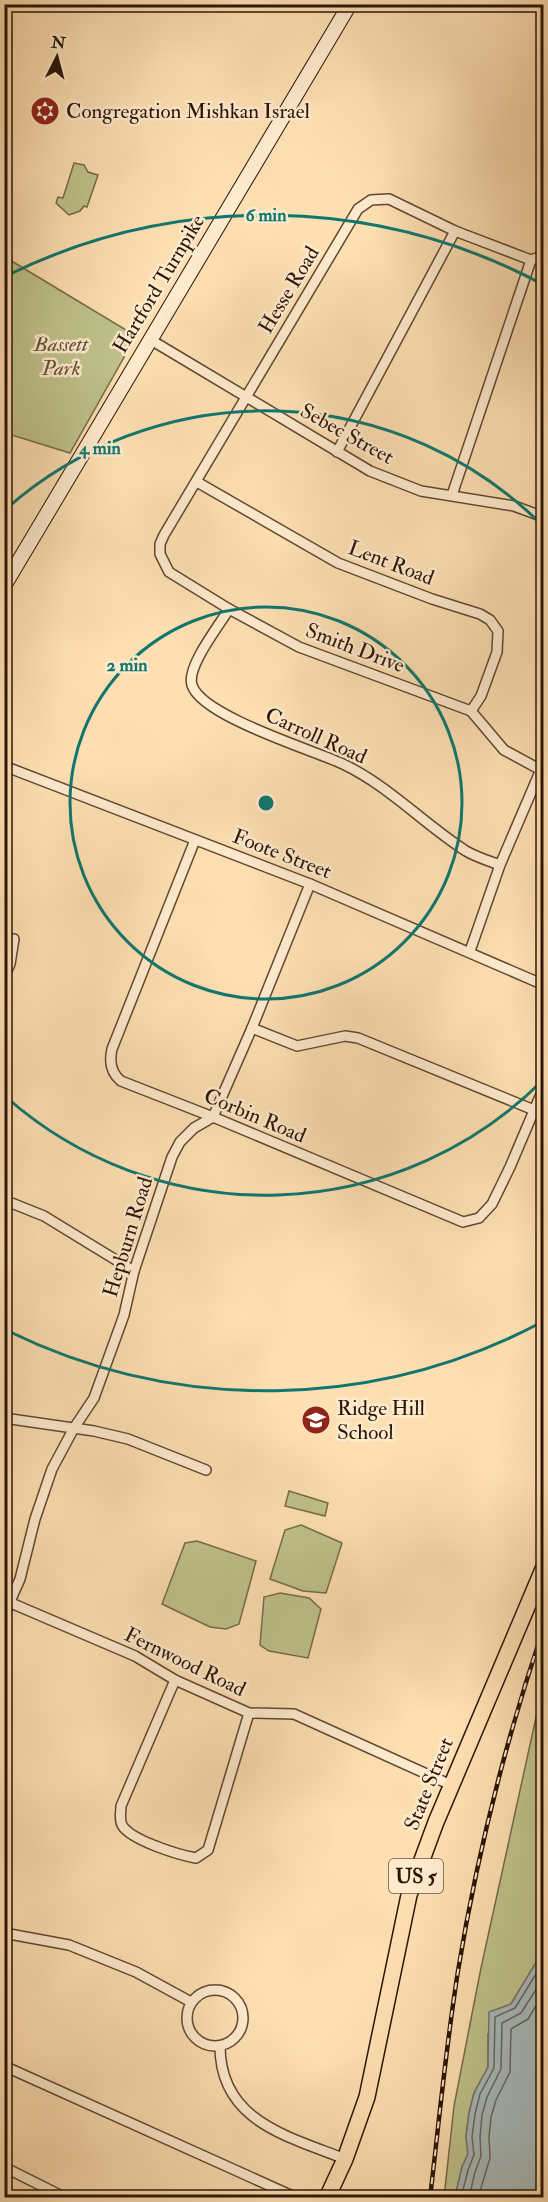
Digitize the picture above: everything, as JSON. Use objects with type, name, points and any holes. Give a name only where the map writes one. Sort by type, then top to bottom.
[{"type":"main road","name":"Hartford Turnpike","points":[[4,586],[350,4]]},
{"type":"main road","name":"State Street","points":[[327,2198],[345,2159],[367,2097],[409,1895],[451,1785],[543,1567]]},
{"type":"street","name":"Hesse Road","points":[[160,554],[160,544],[164,535],[352,219],[364,204],[371,200],[388,199],[455,231],[531,260]]},
{"type":"street","points":[[337,452],[455,231]]},
{"type":"street","points":[[452,495],[531,260],[543,255]]},
{"type":"street","name":"Sebec Street","points":[[150,340],[370,471],[421,491],[514,506],[543,517]]},
{"type":"street","name":"Lent Road","points":[[197,482],[338,563],[432,599],[480,614],[490,620],[498,632],[497,652],[481,696],[471,711]]},
{"type":"street","name":"Smith Drive","points":[[160,554],[169,572],[229,609],[299,647],[471,711],[504,750],[542,767]]},
{"type":"street","name":"Carroll Road","points":[[229,609],[193,667],[191,683],[199,698],[237,720],[344,765],[389,792],[468,852],[500,865]]},
{"type":"street","name":"Foote Street","points":[[4,766],[310,884],[470,951],[543,985]]},
{"type":"street","points":[[470,951],[500,865],[542,767]]},
{"type":"street","name":"Corbin Road","points":[[195,840],[111,1056],[116,1077],[128,1085],[213,1117],[463,1222],[479,1218],[492,1204],[543,1087]]},
{"type":"street","points":[[213,1117],[310,884]]},
{"type":"street","points":[[4,977],[10,964],[14,939]]},
{"type":"street","points":[[252,1028],[297,1047],[345,1036],[358,1038],[534,1110]]},
{"type":"street","name":"Hepburn Road","points":[[4,1615],[7,1601],[20,1580],[35,1519],[52,1469],[74,1428],[94,1398],[124,1315],[134,1271],[172,1157],[180,1142],[194,1128],[213,1117]]},
{"type":"street","points":[[4,1200],[44,1216],[134,1271]]},
{"type":"street","points":[[4,1418],[74,1428],[128,1439],[206,1470]]},
{"type":"street","name":"Fernwood Road","points":[[7,1601],[135,1656],[175,1680],[249,1713],[294,1714],[451,1785]]},
{"type":"street","points":[[175,1680],[121,1806],[120,1822],[126,1832],[182,1855],[196,1858],[208,1850],[249,1713]]},
{"type":"street","points":[[4,1934],[69,1945],[136,1971],[191,2001]]},
{"type":"street","points":[[215,1989],[232,1996],[239,2002],[242,2011],[241,2029],[229,2043],[220,2046],[203,2044],[190,2033],[186,2017],[191,2001],[206,1991],[215,1989]]},
{"type":"street","points":[[220,2046],[220,2061],[229,2090],[248,2114],[262,2125],[279,2133],[345,2159]]},
{"type":"street","points":[[4,2066],[297,2198]]},
{"type":"street","points":[[4,2167],[66,2198]]},
{"type":"green space","points":[[74,163],[84,165],[88,172],[98,175],[87,207],[84,206],[80,211],[69,215],[56,203],[58,197],[63,198]]},
{"type":"green space","name":"Bassett Park","points":[[5,257],[136,336],[70,453],[5,433]]},
{"type":"green space","points":[[289,1491],[328,1503],[325,1516],[285,1506]]},
{"type":"green space","points":[[301,1525],[342,1543],[326,1593],[303,1591],[270,1579],[285,1530]]},
{"type":"green space","points":[[197,1541],[256,1561],[239,1624],[226,1629],[210,1627],[162,1604],[185,1543]]},
{"type":"green space","points":[[280,1593],[309,1598],[321,1609],[308,1658],[269,1651],[260,1645],[264,1597]]},
{"type":"green space","points":[[543,1691],[543,1951],[511,2004],[488,2034],[488,2067],[474,2093],[469,2113],[466,2137],[468,2154],[462,2167],[455,2197],[444,2198],[454,2106],[481,1968]]},
{"type":"water","points":[[543,1951],[543,2197],[455,2197],[462,2167],[468,2154],[466,2137],[474,2093],[488,2067],[489,2012],[511,2004]]},
{"type":"railway","points":[[430,2198],[446,2056],[474,1884],[505,1754],[544,1627]]},
{"type":"place","name":"Congregation Mishkan Israel","points":[[45,111]]},
{"type":"place","name":"Ridge Hill School","points":[[316,1420]]}]
